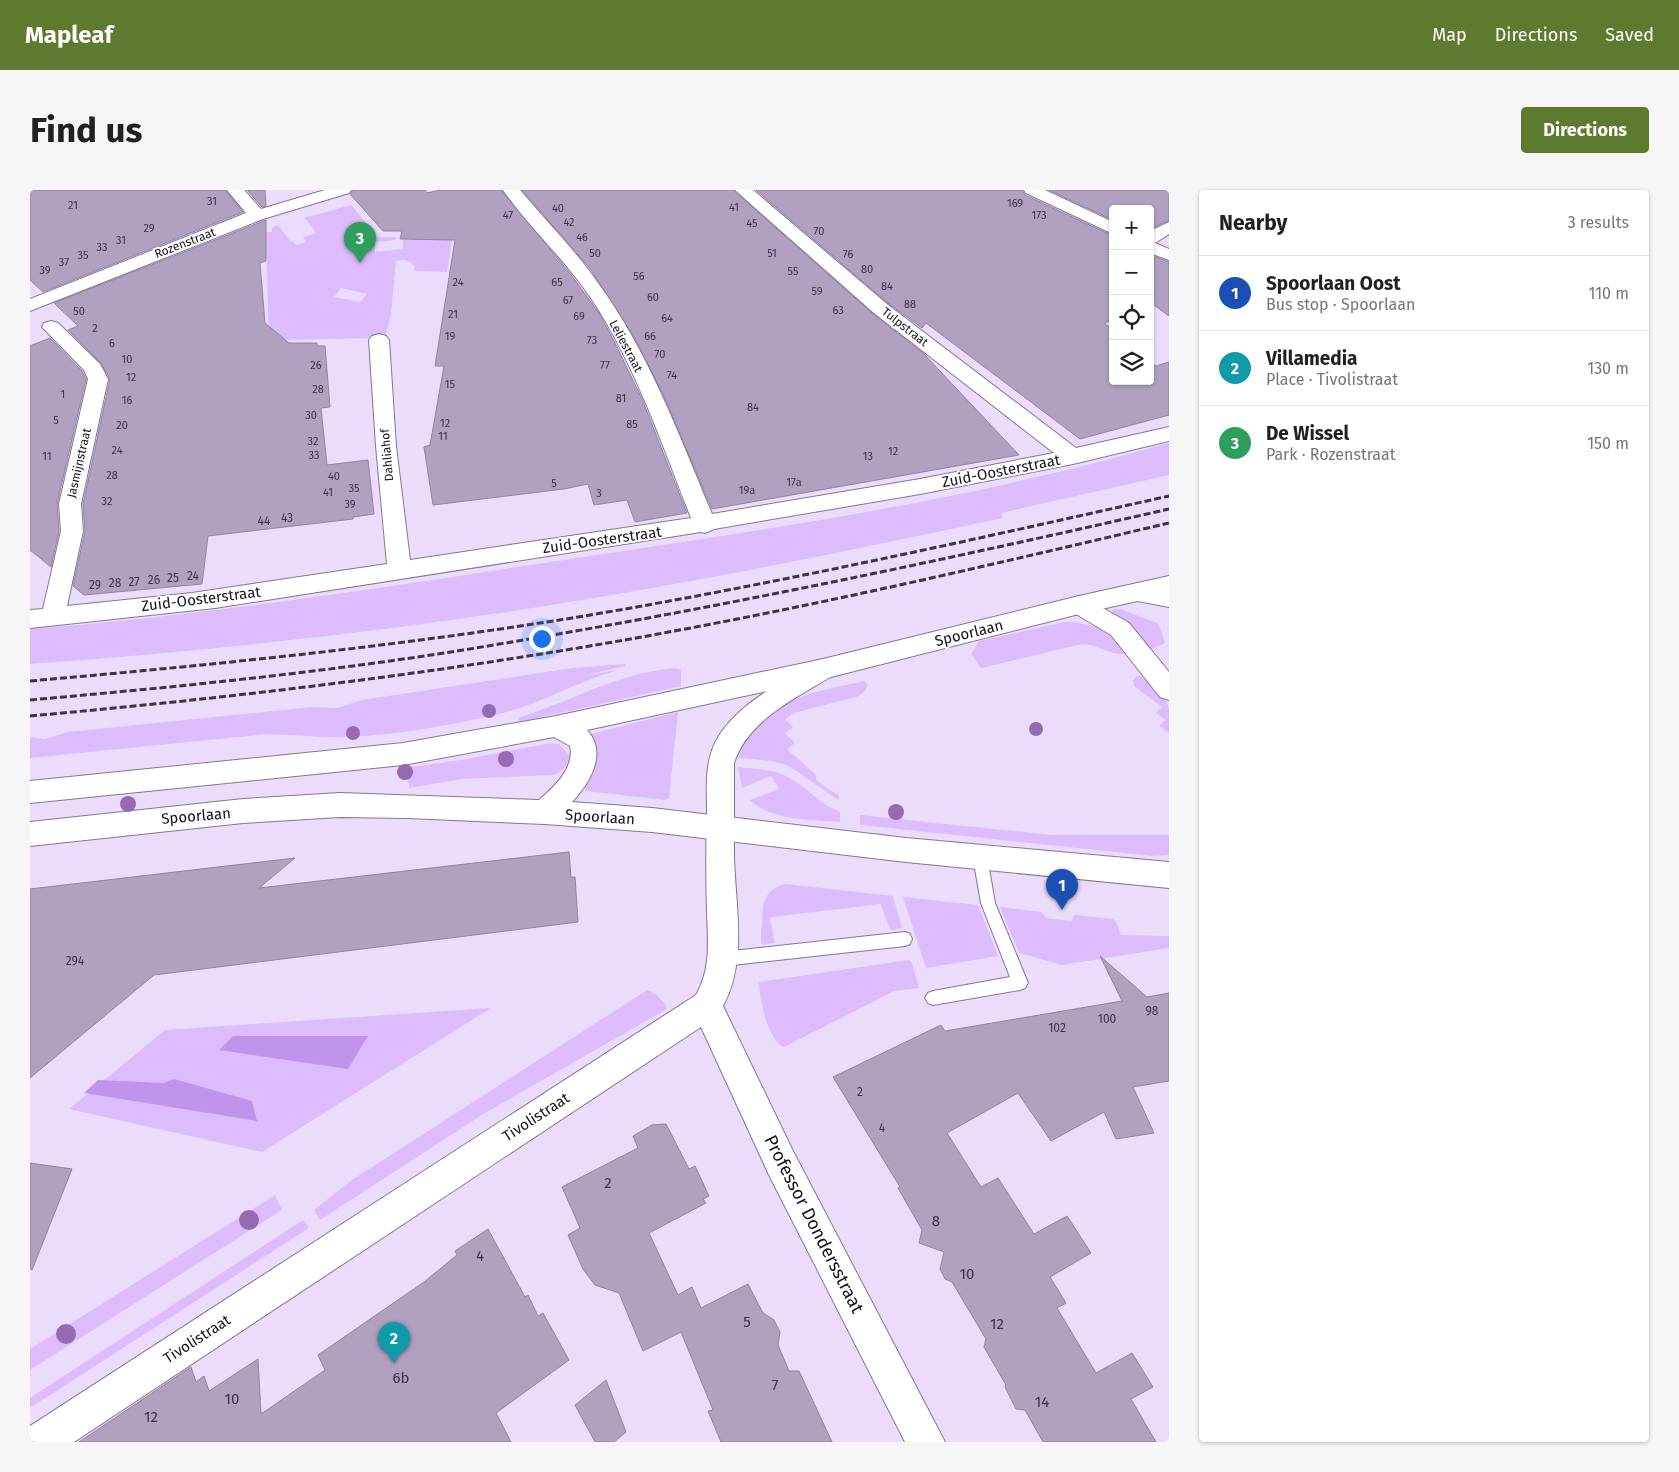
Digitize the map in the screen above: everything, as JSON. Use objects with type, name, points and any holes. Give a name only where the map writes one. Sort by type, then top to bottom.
[{"type":"street","points":[[234,190],[256,215]]},
{"type":"street","name":"Rozenstraat","points":[[44,330],[30,305],[256,215],[343,190]]},
{"type":"street","name":"Leliestraat","points":[[511,190],[591,285],[622,335],[656,403],[704,525]]},
{"type":"street","name":"Tulpstraat","points":[[743,190],[881,308],[1073,457]]},
{"type":"street","points":[[1032,190],[1109,227]]},
{"type":"street","points":[[1154,236],[1169,227]]},
{"type":"street","points":[[1154,249],[1169,256]]},
{"type":"street","name":"Jasmijnstraat","points":[[44,330],[93,368],[98,379],[70,504],[72,531],[53,616]]},
{"type":"street","name":"Dahliahof","points":[[379,340],[386,446],[399,570]]},
{"type":"street","name":"Zuid-Oosterstraat","points":[[30,619],[214,599],[704,525],[958,480],[1073,457],[1169,434]]},
{"type":"street","name":"Spoorlaan","points":[[30,792],[403,754],[556,726],[823,669],[1079,605],[1169,585]]},
{"type":"street","name":"Spoorlaan","points":[[1135,593],[1169,598]]},
{"type":"street","points":[[1079,605],[1120,629],[1169,690]]},
{"type":"street","name":"Tivolistraat","points":[[40,1442],[707,1005],[718,985],[723,959],[721,762],[727,745],[752,716],[767,704],[823,669]]},
{"type":"street","points":[[545,812],[565,793],[577,775],[584,756],[582,742],[556,726]]},
{"type":"street","name":"Spoorlaan","points":[[30,834],[242,811],[340,805],[545,812],[721,828],[980,857],[1169,875]]},
{"type":"street","name":"Professor Dondersstraat","points":[[707,1005],[781,1163],[926,1442]]},
{"type":"lane","points":[[933,998],[1020,983],[988,903],[980,857]]},
{"type":"lane","points":[[723,959],[905,939]]},
{"type":"shaded area","points":[[351,205],[374,232],[373,237],[396,237],[396,240],[375,242],[375,252],[403,249],[403,240],[452,240],[447,272],[414,271],[415,266],[408,261],[396,261],[391,315],[385,338],[269,340],[266,232],[272,232],[272,227],[278,225],[290,241],[292,240],[296,245],[306,242],[303,237],[316,233],[305,218]],"holes":[[[341,288],[367,294],[360,302],[334,297]]]},
{"type":"shaded area","points":[[1169,443],[1169,475],[1001,513],[1003,518],[665,586],[486,615],[356,633],[226,647],[30,664],[30,629],[110,622],[270,603],[795,524],[983,489],[1108,460]]},
{"type":"shaded area","points":[[1113,609],[1121,609],[1159,624],[1165,643],[1152,649],[1111,614]]},
{"type":"shaded area","points":[[1065,622],[1076,622],[1093,626],[1114,639],[1127,653],[1117,654],[1082,644],[981,668],[971,654],[979,641]]},
{"type":"shaded area","points":[[625,664],[625,666],[582,676],[618,670],[518,709],[443,726],[381,735],[341,737],[258,735],[30,758],[30,737],[45,739],[68,732],[312,707],[337,708],[362,700],[573,668]]},
{"type":"shaded area","points":[[675,668],[681,670],[681,686],[520,722],[518,718],[595,688],[654,671]]},
{"type":"shaded area","points":[[1137,676],[1147,679],[1152,683],[1168,704],[1169,733],[1159,726],[1166,720],[1156,713],[1162,707],[1134,686],[1133,680]]},
{"type":"shaded area","points":[[864,681],[868,684],[865,691],[859,696],[794,713],[785,719],[793,727],[785,733],[795,743],[787,749],[815,774],[817,781],[839,796],[838,800],[789,766],[771,761],[739,758],[746,738],[757,723],[772,711],[788,702],[807,695]]},
{"type":"shaded area","points":[[678,712],[669,798],[665,800],[586,791],[584,787],[595,766],[591,734]]},
{"type":"shaded area","points":[[551,743],[559,744],[569,755],[565,767],[554,775],[462,779],[409,788],[408,778],[399,779],[398,769],[467,759]]},
{"type":"shaded area","points":[[738,767],[770,771],[788,777],[826,805],[840,812],[840,822],[793,818],[759,807],[750,800],[779,789],[771,776],[742,788]]},
{"type":"shaded area","points":[[860,815],[1052,835],[1169,835],[1169,855],[1153,856],[860,825]]},
{"type":"shaded area","points":[[786,884],[893,896],[902,928],[892,930],[889,928],[881,904],[771,917],[775,943],[762,945],[763,910],[766,898],[773,889]]},
{"type":"shaded area","points":[[903,897],[978,905],[998,956],[926,968]]},
{"type":"shaded area","points":[[1000,907],[1041,912],[1046,918],[1071,921],[1075,915],[1113,919],[1121,935],[1169,936],[1169,948],[1062,965],[1019,953]]},
{"type":"shaded area","points":[[909,960],[912,963],[919,988],[894,991],[784,1047],[773,1037],[763,1008],[759,982]]},
{"type":"shaded area","points":[[647,990],[659,998],[667,1009],[485,1113],[320,1220],[314,1210],[352,1180]]},
{"type":"shaded area","points":[[491,1008],[262,1152],[69,1109],[165,1030]],"holes":[[[233,1036],[368,1036],[220,1050]]]},
{"type":"shaded area","points":[[233,1036],[368,1036],[348,1069],[219,1050]]},
{"type":"shaded area","points":[[174,1079],[252,1101],[257,1121],[84,1093],[98,1080],[164,1083]]},
{"type":"shaded area","points":[[275,1195],[282,1210],[30,1370],[30,1349]]},
{"type":"shaded area","points":[[303,1220],[309,1228],[30,1408],[30,1398]]},
{"type":"building","points":[[30,190],[225,190],[243,212],[43,292],[30,280]]},
{"type":"building","points":[[247,190],[265,190],[266,206],[262,207]]},
{"type":"building","points":[[353,190],[425,190],[427,193],[440,190],[501,190],[572,276],[599,313],[642,399],[687,513],[635,522],[627,500],[594,505],[588,484],[564,489],[433,505],[424,447],[430,445],[444,366],[435,366],[455,240],[400,239],[402,231],[383,231],[350,194]]},
{"type":"building","points":[[522,190],[733,190],[873,314],[923,353],[1019,455],[712,509],[663,394],[634,337],[591,270]]},
{"type":"building","points":[[756,190],[1022,190],[1025,195],[1109,234],[1109,321],[1104,323],[1109,327],[1109,385],[1154,385],[1154,365],[1156,366],[1169,362],[1169,415],[1080,439],[926,323],[922,328],[889,304]]},
{"type":"building","points":[[1049,190],[1169,190],[1169,220],[1154,227],[1154,205],[1109,205],[1109,218]]},
{"type":"building","points":[[266,220],[266,261],[260,263],[265,323],[289,343],[317,343],[317,346],[325,346],[330,407],[321,408],[327,465],[368,460],[374,514],[353,517],[353,519],[208,536],[202,584],[84,595],[73,586],[85,531],[83,504],[110,379],[101,363],[68,330],[78,326],[54,303]]},
{"type":"building","points":[[1154,256],[1169,262],[1169,316],[1154,305]]},
{"type":"building","points":[[50,338],[82,371],[86,379],[57,504],[59,531],[51,567],[30,550],[30,346]]},
{"type":"building","points":[[569,852],[571,877],[575,877],[578,922],[154,975],[30,1078],[30,889],[295,858],[259,888]]},
{"type":"building","points":[[1100,956],[1147,997],[1169,993],[1169,1081],[1133,1087],[1154,1133],[1116,1139],[1104,1112],[1051,1141],[1018,1093],[947,1133],[981,1187],[998,1178],[1034,1234],[1067,1216],[1091,1253],[1050,1277],[1066,1303],[1057,1308],[1096,1373],[1132,1353],[1153,1387],[1131,1399],[1156,1442],[1043,1442],[1025,1410],[1016,1409],[1005,1387],[1006,1385],[984,1347],[986,1339],[952,1282],[945,1279],[940,1269],[944,1252],[919,1243],[922,1230],[898,1188],[900,1187],[833,1077],[941,1025],[945,1031],[1122,1001]]},
{"type":"building","points":[[666,1124],[689,1169],[695,1166],[709,1196],[703,1199],[706,1203],[649,1233],[678,1295],[692,1287],[701,1308],[748,1284],[763,1313],[774,1320],[780,1332],[778,1345],[789,1371],[799,1371],[832,1442],[721,1442],[708,1411],[713,1410],[681,1332],[643,1351],[619,1293],[595,1285],[583,1269],[568,1235],[580,1228],[562,1187],[638,1148],[633,1136],[652,1125]]},
{"type":"building","points":[[30,1163],[72,1169],[32,1270],[30,1269]]},
{"type":"building","points":[[488,1229],[525,1297],[528,1295],[538,1316],[543,1313],[569,1360],[496,1413],[511,1442],[79,1442],[191,1367],[196,1382],[204,1376],[209,1391],[258,1359],[261,1414],[325,1370],[318,1355],[424,1282],[457,1255],[455,1251]]},
{"type":"building","points":[[606,1380],[626,1432],[614,1442],[595,1442],[575,1405]]},
{"type":"railway","points":[[30,681],[301,654],[437,638],[572,618],[797,576],[1169,496],[1166,497]]},
{"type":"railway","points":[[30,700],[193,685],[463,650],[729,603],[1169,509]]},
{"type":"railway","points":[[30,716],[266,692],[423,672],[580,648],[850,596],[1169,523]]},
{"type":"place","name":"De Wissel","points":[[360,263]]},
{"type":"place","name":"Spoorlaan Oost","points":[[1062,910]]},
{"type":"place","name":"Villamedia","points":[[394,1363]]}]
